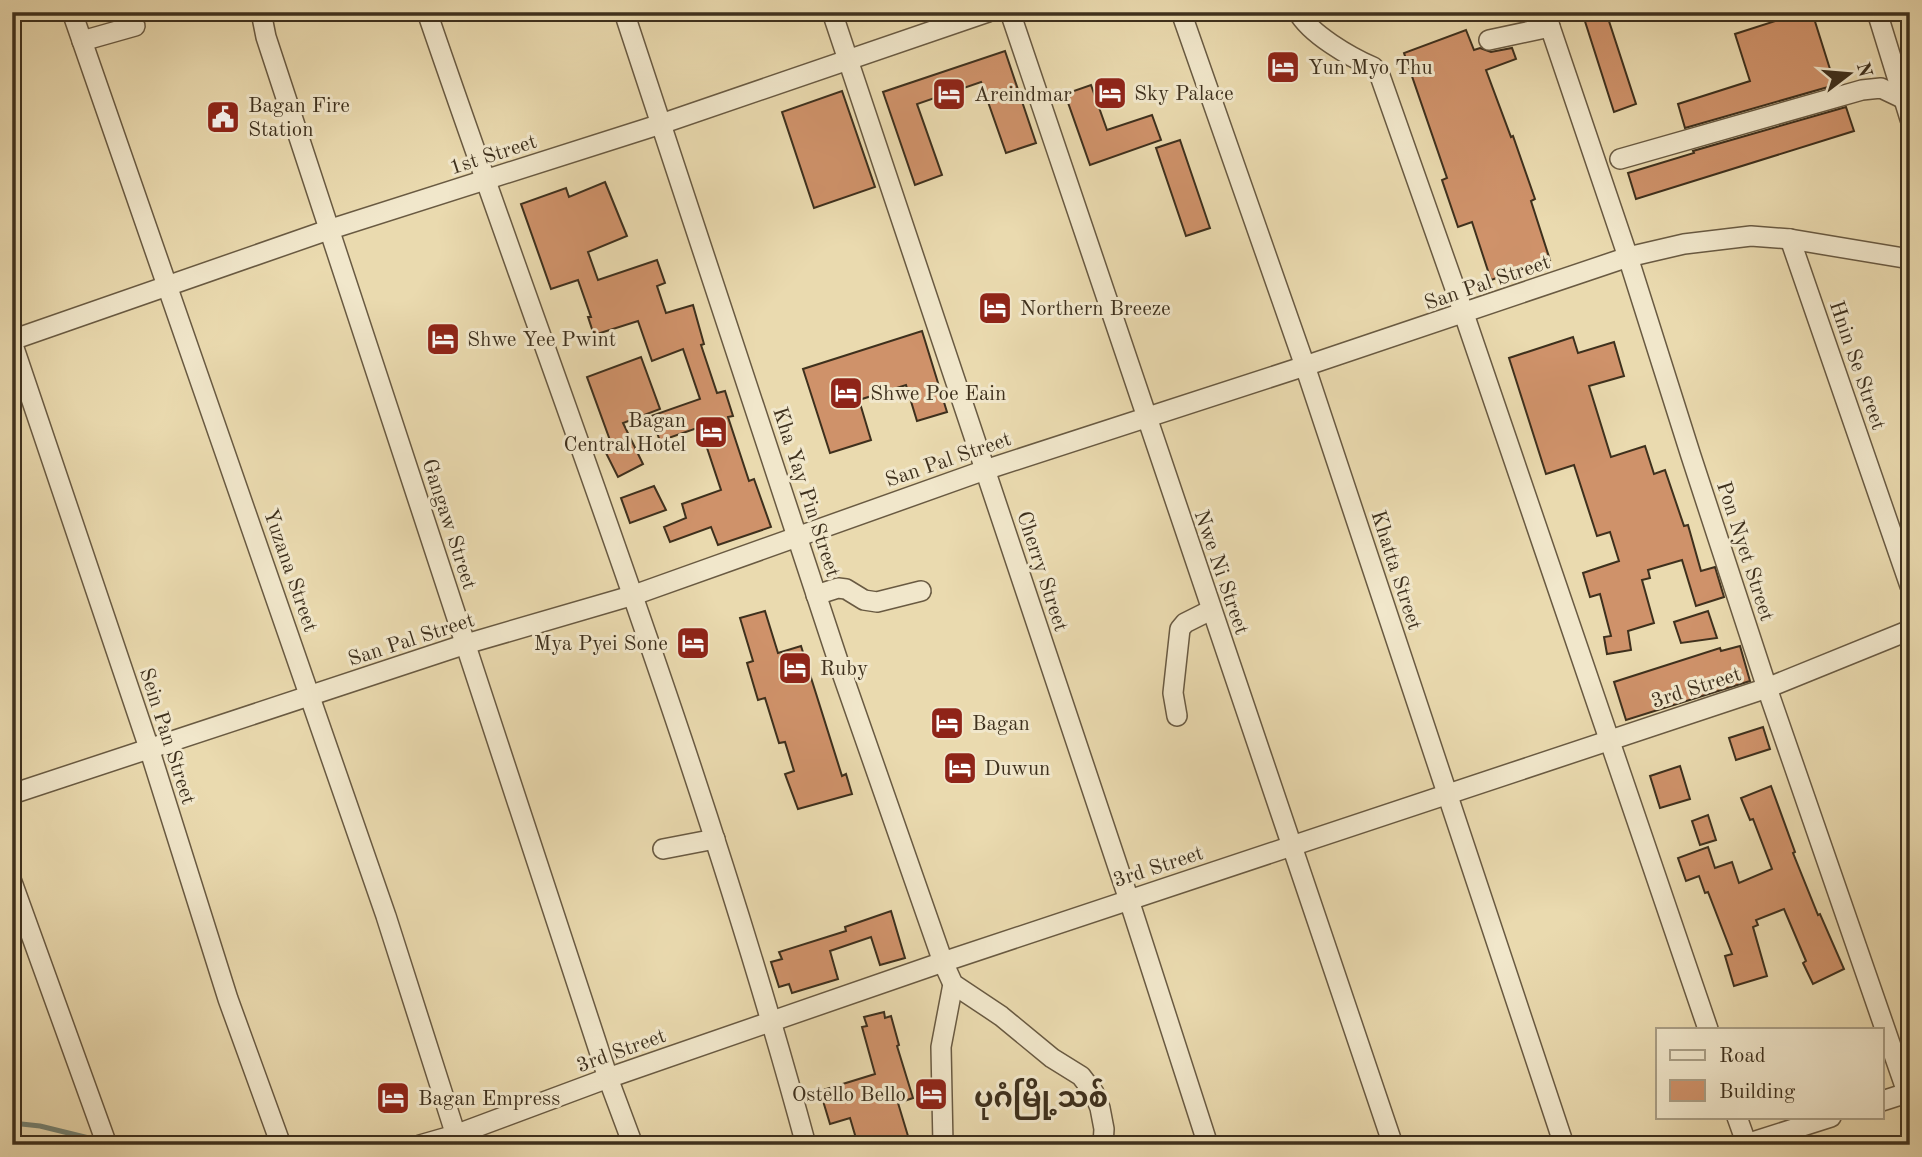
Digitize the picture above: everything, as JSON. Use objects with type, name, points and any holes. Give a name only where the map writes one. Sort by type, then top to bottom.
[{"type":"street","name":"Yuzana Street","points":[[72,12],[386,916],[457,1140]]},
{"type":"street","name":"Gangaw Street","points":[[261,12],[266,37],[328,230],[608,1078],[633,1145]]},
{"type":"street","points":[[427,12],[634,595],[772,1021],[806,1145]]},
{"type":"street","name":"Kha Yay Pin Street","points":[[624,12],[816,595],[943,962],[953,984]]},
{"type":"street","name":"Cherry Street","points":[[832,12],[1129,900],[1208,1145]]},
{"type":"street","name":"1st Street","points":[[12,341],[328,230],[661,124],[988,12]]},
{"type":"street","name":"Nwe Ni Street","points":[[1010,12],[1393,1145]]},
{"type":"street","name":"Khatta Street","points":[[1181,12],[1305,366],[1564,1145]]},
{"type":"street","points":[[1298,12],[1321,36],[1379,73],[1708,1028]]},
{"type":"street","points":[[1877,12],[1910,119]]},
{"type":"street","points":[[1489,40],[1548,19]]},
{"type":"street","name":"Pon Nyet Street","points":[[1548,19],[1767,688],[1909,1095]]},
{"type":"street","points":[[82,41],[135,26]]},
{"type":"street","points":[[1620,159],[1862,90],[1881,88],[1902,98]]},
{"type":"street","name":"San Pal Street","points":[[12,794],[466,644],[634,595],[985,470],[1464,314],[1628,257],[1684,244],[1751,236],[1790,239],[1910,260]]},
{"type":"street","name":"Hnin Se Street","points":[[1790,239],[1910,586]]},
{"type":"street","name":"Sein Pan Street","points":[[12,341],[149,748],[228,999],[281,1145]]},
{"type":"street","points":[[816,595],[838,588],[846,589],[864,600],[877,602],[921,591]]},
{"type":"street","points":[[1177,716],[1173,693],[1180,629],[1185,623],[1211,610]]},
{"type":"street","name":"3rd Street","points":[[420,1145],[457,1140],[608,1078],[772,1021],[1448,795],[1609,738],[1767,688],[1910,630]]},
{"type":"street","points":[[663,849],[715,839]]},
{"type":"street","points":[[12,882],[104,1136]]},
{"type":"street","points":[[943,1145],[941,1048],[953,984],[1001,1016],[1052,1058],[1081,1076],[1094,1093],[1100,1108],[1104,1129],[1103,1145]]},
{"type":"street","points":[[1884,1101],[1909,1095]]},
{"type":"street","points":[[1738,1118],[1746,1144],[1828,1118]]},
{"type":"building","points":[[1582,12],[1606,12],[1636,104],[1614,112]]},
{"type":"building","points":[[1803,12],[1812,12],[1835,85],[1685,128],[1678,104],[1750,81],[1735,34]]},
{"type":"building","points":[[1466,30],[1474,50],[1480,48],[1491,52],[1512,48],[1516,59],[1486,70],[1535,199],[1531,201],[1550,260],[1491,280],[1472,222],[1458,227],[1442,180],[1447,178],[1404,53]]},
{"type":"building","points":[[1005,51],[1036,143],[1006,153],[981,82],[917,104],[942,175],[915,185],[883,92]]},
{"type":"building","points":[[1091,85],[1107,130],[1152,115],[1161,140],[1090,165],[1065,94]]},
{"type":"building","points":[[842,91],[875,187],[814,208],[782,112]]},
{"type":"building","points":[[1846,107],[1854,131],[1636,199],[1628,173],[1694,153],[1693,151]]},
{"type":"building","points":[[1180,140],[1210,228],[1186,236],[1156,148]]},
{"type":"building","points":[[605,182],[627,236],[588,252],[598,280],[657,260],[665,283],[657,286],[666,313],[693,305],[704,344],[701,345],[717,393],[725,391],[733,416],[728,417],[749,481],[754,479],[771,527],[718,545],[711,527],[670,542],[664,527],[686,518],[682,504],[721,490],[700,427],[660,441],[651,416],[700,399],[683,349],[652,361],[638,321],[594,335],[588,317],[591,317],[578,280],[551,289],[521,204],[566,188],[569,197]]},
{"type":"building","name":"Shwe Poe Eain","points":[[922,331],[947,412],[917,421],[906,385],[859,400],[871,440],[830,453],[803,369]]},
{"type":"building","points":[[1573,337],[1578,353],[1614,342],[1624,376],[1589,386],[1611,457],[1645,446],[1654,474],[1665,470],[1684,526],[1688,525],[1701,571],[1715,567],[1724,597],[1696,606],[1682,560],[1648,570],[1650,578],[1642,580],[1654,623],[1628,631],[1631,650],[1607,654],[1604,637],[1611,636],[1600,594],[1590,597],[1583,573],[1619,561],[1610,532],[1597,536],[1574,465],[1546,474],[1509,358]]},
{"type":"building","points":[[641,357],[660,409],[623,423],[643,464],[618,477],[603,447],[611,443],[587,377]]},
{"type":"building","points":[[654,486],[666,510],[630,523],[621,498]]},
{"type":"building","points":[[765,611],[778,653],[801,646],[842,776],[846,774],[852,794],[798,809],[785,774],[794,771],[785,742],[779,743],[765,698],[758,700],[747,663],[753,661],[740,618]]},
{"type":"building","points":[[1708,611],[1717,638],[1681,643],[1674,622]]},
{"type":"building","points":[[1740,646],[1750,681],[1626,720],[1614,682],[1720,648],[1721,651]]},
{"type":"building","points":[[1763,727],[1770,749],[1736,760],[1729,738]]},
{"type":"building","points":[[1680,766],[1690,799],[1660,808],[1650,776]]},
{"type":"building","points":[[1771,786],[1795,852],[1793,853],[1844,969],[1813,984],[1784,909],[1756,920],[1758,925],[1753,927],[1767,976],[1734,986],[1725,956],[1732,954],[1708,892],[1705,893],[1699,876],[1686,881],[1678,858],[1708,847],[1715,868],[1732,862],[1739,883],[1772,869],[1753,819],[1750,820],[1741,798]]},
{"type":"building","points":[[1708,815],[1716,840],[1700,845],[1692,821]]},
{"type":"building","points":[[891,911],[905,958],[880,965],[871,937],[830,951],[838,979],[792,993],[789,984],[779,987],[771,962],[782,959],[779,952],[846,931],[845,927]]},
{"type":"building","points":[[884,1012],[885,1018],[891,1016],[913,1098],[898,1103],[908,1136],[897,1139],[898,1145],[858,1145],[850,1118],[830,1124],[820,1091],[875,1074],[862,1027],[867,1026],[864,1017]]},
{"type":"waterway","points":[[12,1123],[40,1126],[101,1141]]},
{"type":"place","name":"Yun Myo Thu","points":[[1283,67]]},
{"type":"place","name":"Sky Palace","points":[[1110,93]]},
{"type":"place","name":"Areindmar","points":[[949,94]]},
{"type":"place","name":"Bagan Fire Station","points":[[223,117]]},
{"type":"place","name":"Northern Breeze","points":[[995,308]]},
{"type":"place","name":"Shwe Yee Pwint","points":[[443,339]]},
{"type":"place","name":"Shwe Poe Eain","points":[[846,393]]},
{"type":"place","name":"Bagan Central Hotel","points":[[711,432]]},
{"type":"place","name":"Mya Pyei Sone","points":[[693,643]]},
{"type":"place","name":"Ruby","points":[[795,668]]},
{"type":"place","name":"Bagan","points":[[947,723]]},
{"type":"place","name":"Duwun","points":[[960,768]]},
{"type":"place","name":"Ostello Bello","points":[[931,1094]]},
{"type":"place","name":"Bagan Empress","points":[[393,1098]]},
{"type":"district","name":"ပုဂံမြို့သစ်","points":[[1041,1097]]}]
